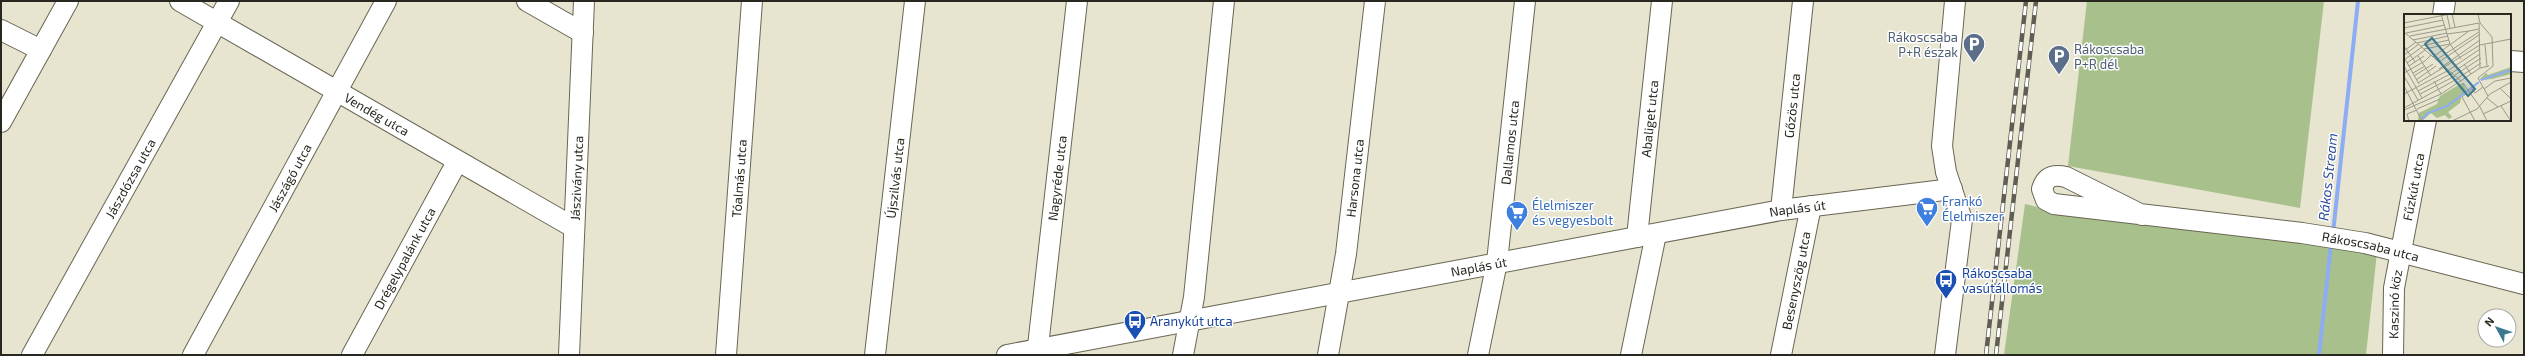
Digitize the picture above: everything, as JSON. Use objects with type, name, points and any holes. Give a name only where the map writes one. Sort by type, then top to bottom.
[{"type":"street","points":[[1,122],[68,1]]},
{"type":"street","name":"Vendég utca","points":[[180,1],[457,162],[574,227]]},
{"type":"street","name":"Jászdózsa utca","points":[[32,355],[229,1]]},
{"type":"street","name":"Jászágó utca","points":[[193,355],[386,1]]},
{"type":"street","points":[[527,1],[582,33]]},
{"type":"street","name":"Jászivány utca","points":[[569,355],[584,1]]},
{"type":"street","name":"Tóalmás utca","points":[[726,355],[752,1]]},
{"type":"street","name":"Újszilvás utca","points":[[875,355],[915,1]]},
{"type":"street","name":"Nagyréde utca","points":[[1037,352],[1077,1]]},
{"type":"street","points":[[1183,355],[1190,320],[1224,1]]},
{"type":"street","name":"Harsona utca","points":[[1328,355],[1341,291],[1375,1]]},
{"type":"street","name":"Dallamos utca","points":[[1478,355],[1497,262],[1525,1]]},
{"type":"street","name":"Abaliget utca","points":[[1631,355],[1646,235],[1662,1]]},
{"type":"street","name":"Gőzös utca","points":[[1781,210],[1803,1]]},
{"type":"street","points":[[1945,355],[1957,279],[1962,220],[1943,158],[1942,125],[1955,1]]},
{"type":"street","points":[[2443,14],[2445,1]]},
{"type":"street","points":[[1,30],[41,50]]},
{"type":"street","points":[[2511,61],[2524,62]]},
{"type":"street","name":"Fűzkút utca","points":[[2399,254],[2426,121]]},
{"type":"street","name":"Drégelypalánk utca","points":[[352,355],[457,162]]},
{"type":"street","name":"Naplás út","points":[[1007,355],[1037,352],[1190,320],[1341,291],[1781,210],[1952,189]]},
{"type":"street","name":"Besenyszög utca","points":[[1781,355],[1811,206]]},
{"type":"street","name":"Rákoscsaba utca","points":[[2142,215],[2312,234],[2353,241],[2399,254],[2524,284]]},
{"type":"street","name":"Kaszinó köz","points":[[2393,355],[2394,288],[2399,254]]},
{"type":"green space","points":[[2087,1],[2324,1],[2300,208],[2068,166]]},
{"type":"green space","points":[[2025,204],[2055,211],[2377,252],[2366,355],[2004,355]]},
{"type":"waterway","name":"Rákos Stream","points":[[2333,233],[2358,1]]},
{"type":"waterway","name":"Rákos Stream","points":[[2319,355],[2331,244]]},
{"type":"railway","points":[[1986,355],[2026,1]]},
{"type":"railway","points":[[1996,355],[2036,1]]},
{"type":"place","name":"Rákoscsaba P+R észak","points":[[1974,64]]},
{"type":"place","name":"Rákoscsaba P+R dél","points":[[2059,76]]},
{"type":"place","name":"Frankó Élelmiszer","points":[[1927,228]]},
{"type":"place","name":"Élelmiszer és vegyesbolt","points":[[1517,232]]},
{"type":"place","name":"Rákoscsaba vasútállomás","points":[[1946,300]]},
{"type":"place","name":"Aranykút utca","points":[[1135,340]]}]
